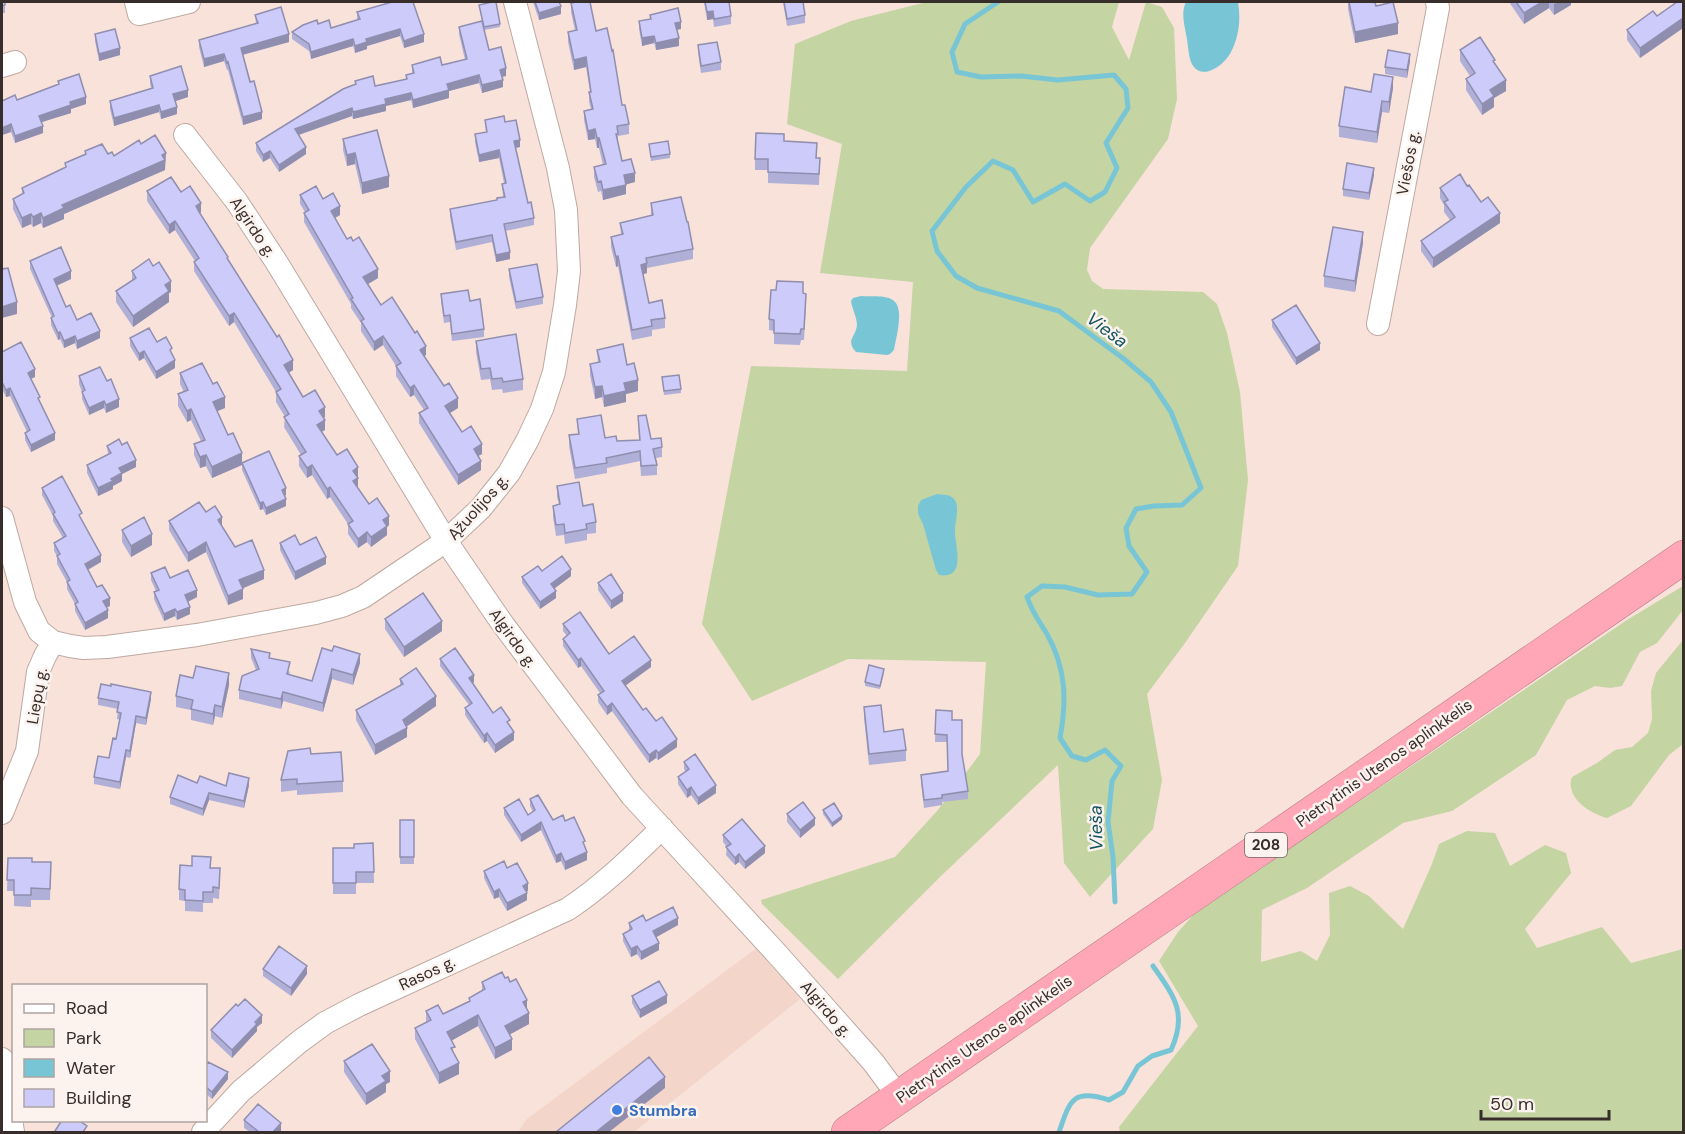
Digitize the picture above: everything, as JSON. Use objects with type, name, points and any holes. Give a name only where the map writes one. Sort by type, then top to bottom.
[{"type":"highway","name":"Pietrytinis Utenos aplinkkelis","points":[[848,1132],[1683,557]]},
{"type":"street","points":[[137,8],[189,2]]},
{"type":"street","name":"Ąžuolijos g.","points":[[53,642],[70,646],[107,647],[197,635],[342,606],[363,597],[446,542],[481,508],[509,473],[542,409],[554,372],[565,306],[568,271],[566,210],[558,168],[515,2]]},
{"type":"street","name":"Viešos g.","points":[[1378,324],[1436,20],[1437,2]]},
{"type":"street","name":"Algirdo g.","points":[[185,135],[237,202],[277,263],[446,542],[549,687],[632,796],[810,990],[873,1062],[899,1097]]},
{"type":"street","points":[[2,518],[25,602],[39,631],[53,642]]},
{"type":"street","name":"Liepų g.","points":[[2,813],[27,751],[38,672],[53,642]]},
{"type":"street","name":"Rasos g.","points":[[202,1132],[241,1091],[325,1023],[359,1005],[568,909],[605,882],[662,828]]},
{"type":"street","points":[[2,1059],[13,1132]]},
{"type":"shaded area","points":[[758,947],[800,999],[634,1132],[518,1132],[527,1119]]},
{"type":"green space","points":[[927,2],[1119,2],[1112,27],[1129,60],[1146,2],[1162,7],[1174,28],[1177,99],[1168,139],[1090,248],[1087,270],[1092,281],[1103,289],[1203,292],[1217,304],[1227,333],[1240,392],[1248,480],[1238,566],[1147,694],[1162,780],[1153,829],[1090,897],[1064,863],[1058,765],[942,875],[838,979],[762,904],[761,900],[895,857],[937,811],[980,754],[986,662],[848,659],[752,701],[702,624],[751,366],[907,371],[913,282],[820,273],[842,144],[787,124],[795,44],[851,21]]},
{"type":"green space","points":[[1683,586],[1683,610],[1657,643],[1640,652],[1622,686],[1610,688],[1595,686],[1567,700],[1536,755],[1452,811],[1403,823],[1307,888],[1262,910],[1261,962],[1301,951],[1317,961],[1330,935],[1329,893],[1350,886],[1369,896],[1403,929],[1439,844],[1467,831],[1495,833],[1510,866],[1545,845],[1566,853],[1571,873],[1525,929],[1537,948],[1602,927],[1631,963],[1683,949],[1683,1132],[1120,1132],[1119,1127],[1198,1026],[1159,961],[1178,932],[1196,912],[1627,620]]},
{"type":"green space","points":[[1683,640],[1683,744],[1669,755],[1631,806],[1607,818],[1596,814],[1584,807],[1576,798],[1571,786],[1572,777],[1615,750],[1632,747],[1648,733],[1652,719],[1651,691],[1656,673]]},
{"type":"water","points":[[1186,2],[1238,2],[1239,28],[1234,46],[1228,57],[1218,67],[1206,72],[1195,68],[1189,55],[1183,18]]},
{"type":"water","points":[[861,296],[884,297],[896,302],[899,322],[894,350],[890,354],[856,352],[851,344],[857,325],[851,301]]},
{"type":"water","points":[[937,494],[952,497],[957,506],[955,528],[957,561],[953,572],[948,575],[939,575],[936,570],[918,514],[921,500]]},
{"type":"building","points":[[392,2],[413,2],[424,34],[404,41],[400,29],[366,39],[367,42],[355,46],[353,39],[311,52],[309,44],[292,32],[317,20],[318,24],[329,20],[331,28],[360,19],[357,12]]},
{"type":"building","points":[[496,2],[500,24],[484,27],[479,5]]},
{"type":"building","points":[[535,2],[559,2],[561,6],[539,13]]},
{"type":"building","points":[[590,2],[596,31],[607,28],[622,105],[625,105],[629,124],[617,126],[618,134],[616,134],[622,161],[631,159],[635,173],[624,175],[626,185],[603,190],[594,167],[606,164],[595,129],[588,131],[584,111],[593,109],[586,57],[574,60],[568,32],[577,30],[571,3]]},
{"type":"building","points":[[705,2],[729,2],[731,16],[714,19],[713,11],[707,12]]},
{"type":"building","points":[[784,2],[803,2],[805,15],[787,19]]},
{"type":"building","points":[[1349,2],[1375,2],[1376,6],[1393,2],[1398,23],[1355,32]]},
{"type":"building","points":[[1516,2],[1542,2],[1524,13]]},
{"type":"building","points":[[1677,2],[1683,2],[1683,18],[1640,48],[1627,30],[1653,11],[1657,16]]},
{"type":"building","points":[[281,7],[289,34],[241,48],[250,82],[254,81],[262,112],[243,117],[224,54],[204,59],[199,40],[258,23],[255,15]]},
{"type":"building","points":[[678,8],[681,22],[675,23],[679,38],[656,43],[654,36],[642,38],[639,21],[651,19],[650,15]]},
{"type":"building","points":[[482,21],[489,50],[501,47],[506,68],[500,70],[503,80],[482,85],[479,75],[447,84],[449,90],[413,100],[411,93],[385,99],[386,104],[353,112],[352,108],[295,129],[306,147],[279,165],[270,151],[263,155],[256,143],[343,89],[356,84],[355,81],[373,76],[375,86],[407,79],[406,75],[414,73],[412,65],[440,57],[442,65],[467,59],[459,27]]},
{"type":"building","points":[[115,29],[120,48],[99,54],[95,34]]},
{"type":"building","points":[[1480,37],[1506,80],[1490,90],[1494,96],[1482,104],[1466,79],[1475,73],[1460,50]]},
{"type":"building","points":[[717,42],[721,62],[701,66],[698,45]]},
{"type":"building","points":[[1388,50],[1410,54],[1407,70],[1385,67]]},
{"type":"building","points":[[181,66],[188,90],[173,94],[177,107],[161,112],[159,105],[114,118],[110,101],[153,88],[150,76]]},
{"type":"building","points":[[79,74],[86,97],[39,116],[43,126],[15,136],[11,124],[2,128],[2,101],[15,95],[17,100]]},
{"type":"building","points":[[1374,74],[1393,77],[1389,102],[1382,101],[1377,132],[1339,126],[1345,87],[1371,92]]},
{"type":"building","points":[[504,116],[505,122],[516,120],[520,140],[514,141],[528,203],[531,202],[534,218],[504,224],[510,252],[496,255],[492,235],[456,242],[450,209],[505,197],[502,184],[506,183],[499,150],[479,155],[475,134],[487,132],[485,120]]},
{"type":"building","points":[[377,130],[389,176],[362,183],[355,153],[347,155],[343,139]]},
{"type":"building","points":[[756,133],[784,134],[784,141],[817,143],[816,158],[820,158],[819,174],[768,172],[768,159],[755,159]]},
{"type":"building","points":[[155,135],[166,153],[162,155],[165,160],[62,205],[64,208],[43,218],[41,213],[33,217],[31,214],[22,218],[13,199],[24,193],[22,188],[66,167],[65,163],[102,144],[108,154],[112,152],[114,156],[139,140],[141,144]]},
{"type":"building","points":[[668,141],[670,154],[651,157],[649,144]]},
{"type":"building","points":[[1347,163],[1374,168],[1369,193],[1343,189]]},
{"type":"building","points":[[1460,174],[1481,202],[1488,197],[1500,213],[1433,258],[1421,241],[1455,217],[1444,202],[1448,200],[1440,188]]},
{"type":"building","points":[[171,177],[181,192],[190,186],[201,203],[196,206],[199,212],[293,360],[284,365],[303,397],[315,390],[325,407],[319,411],[325,420],[317,425],[337,455],[347,449],[358,467],[353,471],[358,478],[353,481],[369,504],[377,498],[389,516],[383,520],[387,526],[371,537],[367,532],[358,539],[348,524],[353,521],[330,487],[327,489],[312,465],[307,468],[299,456],[306,452],[284,417],[289,414],[276,392],[281,389],[234,313],[229,316],[194,262],[199,258],[175,221],[169,225],[147,191]]},
{"type":"building","points":[[316,186],[323,199],[333,193],[340,206],[331,211],[347,239],[351,237],[353,241],[359,237],[378,269],[363,277],[381,305],[392,297],[426,346],[420,350],[444,386],[449,383],[458,398],[445,406],[462,432],[471,426],[482,444],[474,449],[481,461],[458,475],[419,413],[428,408],[414,385],[410,388],[396,366],[401,363],[383,336],[374,342],[361,321],[364,319],[351,299],[353,298],[304,213],[309,210],[300,195]]},
{"type":"building","points":[[681,197],[693,249],[646,258],[647,263],[641,265],[649,303],[662,300],[665,318],[651,320],[652,326],[632,330],[618,256],[616,257],[611,237],[623,234],[620,223],[653,215],[651,203]]},
{"type":"building","points":[[1333,227],[1363,232],[1355,281],[1324,276]]},
{"type":"building","points":[[61,247],[71,271],[54,279],[66,307],[70,305],[77,320],[91,313],[100,331],[77,341],[75,336],[64,341],[60,332],[58,333],[51,318],[54,316],[30,261]]},
{"type":"building","points":[[149,259],[153,266],[159,262],[171,281],[165,285],[169,291],[133,316],[116,291],[136,278],[132,271]]},
{"type":"building","points":[[537,264],[543,297],[516,302],[509,269]]},
{"type":"building","points":[[8,268],[17,302],[2,307],[2,269]]},
{"type":"building","points":[[777,281],[803,282],[803,293],[806,294],[804,329],[801,329],[800,334],[774,333],[774,320],[769,319],[771,290],[776,290]]},
{"type":"building","points":[[468,290],[470,301],[480,299],[484,329],[452,334],[450,315],[444,316],[441,294]]},
{"type":"building","points":[[1296,305],[1320,343],[1296,358],[1272,320]]},
{"type":"building","points":[[149,328],[157,342],[166,337],[175,360],[156,372],[144,351],[139,354],[130,338]]},
{"type":"building","points":[[516,334],[523,379],[503,382],[502,378],[492,379],[490,368],[481,369],[476,341]]},
{"type":"building","points":[[21,342],[35,369],[28,373],[55,433],[31,445],[25,433],[30,430],[10,388],[6,390],[2,382],[2,352]]},
{"type":"building","points":[[623,344],[627,365],[634,363],[638,380],[624,383],[626,391],[604,396],[602,386],[595,387],[590,364],[600,362],[597,350]]},
{"type":"building","points":[[202,363],[213,384],[217,382],[225,397],[213,402],[228,435],[233,433],[242,453],[212,467],[206,455],[200,457],[194,444],[205,440],[191,409],[187,411],[178,394],[188,390],[180,373]]},
{"type":"building","points":[[100,367],[107,381],[111,379],[119,399],[106,405],[104,401],[89,408],[82,392],[85,390],[79,376]]},
{"type":"building","points":[[679,375],[681,389],[664,391],[662,377]]},
{"type":"building","points":[[601,415],[605,438],[616,436],[617,441],[640,440],[638,416],[646,415],[651,439],[661,438],[662,447],[653,449],[657,465],[641,466],[640,451],[606,458],[607,463],[575,468],[569,435],[579,434],[577,419]]},
{"type":"building","points":[[119,439],[122,445],[127,442],[136,460],[119,468],[122,473],[111,479],[113,481],[98,488],[87,465],[111,453],[107,446]]},
{"type":"building","points":[[269,451],[286,488],[282,490],[286,499],[266,508],[263,502],[260,503],[242,463]]},
{"type":"building","points":[[62,476],[82,513],[79,515],[101,555],[85,564],[97,587],[102,585],[110,598],[103,601],[108,610],[85,623],[75,604],[78,602],[67,582],[70,580],[57,556],[60,554],[54,543],[66,536],[42,488]]},
{"type":"building","points":[[579,482],[583,506],[593,504],[596,522],[586,524],[587,529],[565,533],[564,524],[556,525],[553,506],[560,504],[557,486]]},
{"type":"building","points":[[199,502],[206,512],[215,506],[222,517],[218,520],[235,547],[252,540],[264,570],[239,580],[243,589],[228,596],[206,542],[188,553],[169,521]]},
{"type":"building","points":[[144,517],[152,534],[131,546],[122,530]]},
{"type":"building","points":[[295,535],[300,545],[316,537],[326,557],[295,572],[280,543]]},
{"type":"building","points":[[562,556],[571,569],[551,584],[556,591],[540,602],[522,577],[538,566],[542,571]]},
{"type":"building","points":[[165,567],[170,578],[188,570],[197,590],[185,595],[190,607],[177,612],[175,609],[164,614],[154,592],[159,590],[151,573]]},
{"type":"building","points":[[611,574],[623,593],[611,601],[598,583]]},
{"type":"building","points":[[423,593],[442,621],[404,647],[385,619]]},
{"type":"building","points":[[580,612],[609,654],[634,636],[651,660],[622,681],[643,710],[646,708],[656,721],[662,717],[677,739],[658,753],[656,750],[649,755],[612,703],[607,707],[598,695],[604,691],[581,658],[578,660],[563,639],[570,633],[563,624]]},
{"type":"building","points":[[334,646],[360,654],[353,675],[332,669],[323,703],[283,692],[281,699],[239,690],[242,676],[259,669],[251,649],[270,653],[269,658],[290,662],[287,674],[312,681],[322,648],[332,651]]},
{"type":"building","points":[[455,648],[474,675],[469,678],[493,713],[501,707],[510,720],[507,722],[514,732],[495,745],[487,733],[484,736],[465,708],[472,703],[440,659]]},
{"type":"building","points":[[869,665],[884,669],[880,686],[865,682]]},
{"type":"building","points":[[196,666],[229,673],[222,707],[215,705],[213,714],[191,709],[193,700],[176,696],[180,675],[193,678]]},
{"type":"building","points":[[416,668],[436,696],[403,720],[407,728],[375,745],[356,710],[403,684],[400,679]]},
{"type":"building","points":[[101,684],[151,692],[146,718],[136,716],[130,751],[126,750],[120,782],[94,777],[98,756],[109,758],[113,738],[116,739],[121,713],[117,712],[119,702],[98,698]]},
{"type":"building","points":[[881,705],[884,732],[903,729],[906,750],[869,754],[864,707]]},
{"type":"building","points":[[936,710],[952,711],[952,720],[962,720],[962,754],[968,791],[924,800],[921,775],[948,771],[947,735],[935,734]]},
{"type":"building","points":[[310,748],[311,754],[341,752],[343,781],[297,784],[297,779],[281,780],[288,751]]},
{"type":"building","points":[[695,754],[716,785],[698,798],[691,787],[687,790],[678,777],[689,769],[684,762]]},
{"type":"building","points":[[229,773],[249,778],[244,801],[209,793],[203,809],[170,797],[178,775],[197,783],[200,776],[226,786]]},
{"type":"building","points":[[538,795],[553,820],[563,815],[565,821],[574,817],[585,841],[583,842],[587,852],[565,862],[561,853],[556,856],[541,822],[521,835],[504,808],[519,799],[528,815],[535,810],[530,799]]},
{"type":"building","points":[[803,802],[815,818],[800,830],[787,814]]},
{"type":"building","points":[[834,803],[842,816],[832,823],[823,810]]},
{"type":"building","points":[[742,819],[765,846],[745,862],[739,854],[735,858],[726,847],[731,844],[723,835]]},
{"type":"building","points":[[400,820],[414,820],[414,857],[400,857]]},
{"type":"building","points":[[373,843],[374,872],[356,872],[356,883],[333,883],[333,848],[354,848],[354,844]]},
{"type":"building","points":[[192,856],[211,857],[210,868],[220,868],[219,888],[213,887],[213,892],[203,892],[203,901],[185,900],[185,890],[179,889],[180,865],[192,866]]},
{"type":"building","points":[[8,858],[32,858],[32,862],[51,862],[50,889],[31,888],[31,895],[14,895],[14,880],[7,880]]},
{"type":"building","points":[[504,861],[507,868],[517,863],[528,883],[523,886],[527,893],[507,903],[499,889],[494,892],[484,871]]},
{"type":"building","points":[[673,907],[678,918],[653,931],[659,943],[641,952],[637,946],[631,949],[623,934],[632,929],[629,923],[643,915],[646,921]]},
{"type":"building","points":[[279,946],[307,966],[291,988],[263,969]]},
{"type":"building","points":[[502,972],[510,982],[516,979],[527,1000],[523,1002],[529,1013],[505,1026],[512,1039],[495,1048],[478,1015],[447,1032],[455,1047],[451,1048],[459,1063],[439,1073],[415,1028],[431,1020],[426,1011],[438,1005],[443,1014],[470,1001],[469,998],[485,989],[482,982]]},
{"type":"building","points":[[659,981],[667,995],[640,1010],[632,996]]},
{"type":"building","points":[[245,999],[262,1015],[255,1022],[257,1024],[232,1050],[211,1030],[236,1004],[238,1006]]},
{"type":"building","points":[[372,1044],[390,1071],[382,1076],[386,1081],[366,1094],[344,1061]]},
{"type":"building","points":[[649,1057],[665,1077],[596,1132],[556,1132]]},
{"type":"building","points":[[207,1064],[228,1072],[212,1092],[207,1088]]},
{"type":"building","points":[[258,1104],[281,1123],[273,1132],[259,1132],[244,1120]]},
{"type":"building","points":[[61,1122],[81,1122],[87,1126],[83,1132],[55,1131]]},
{"type":"waterway","name":"Vieša","points":[[998,2],[965,24],[952,52],[957,72],[981,77],[1021,76],[1058,80],[1114,75],[1126,89],[1128,108],[1106,143],[1117,168],[1105,192],[1090,201],[1065,184],[1033,202],[1013,170],[993,161],[966,187],[932,231],[937,251],[956,276],[977,288],[1059,311],[1151,382],[1171,412],[1201,488],[1182,505],[1136,509],[1126,528],[1129,546],[1147,572],[1132,594],[1098,595],[1065,587],[1042,586],[1027,597],[1058,659],[1064,697],[1060,738],[1072,756],[1086,760],[1105,750],[1121,766],[1112,781],[1108,822],[1113,857],[1115,902]]},
{"type":"waterway","name":"Vieša","points":[[1059,1132],[1066,1112],[1074,1100],[1087,1096],[1109,1100],[1123,1092],[1138,1066],[1152,1056],[1171,1050],[1178,1025],[1176,1005],[1153,966]]},
{"type":"place","name":"Stumbra","points":[[617,1110]]}]
